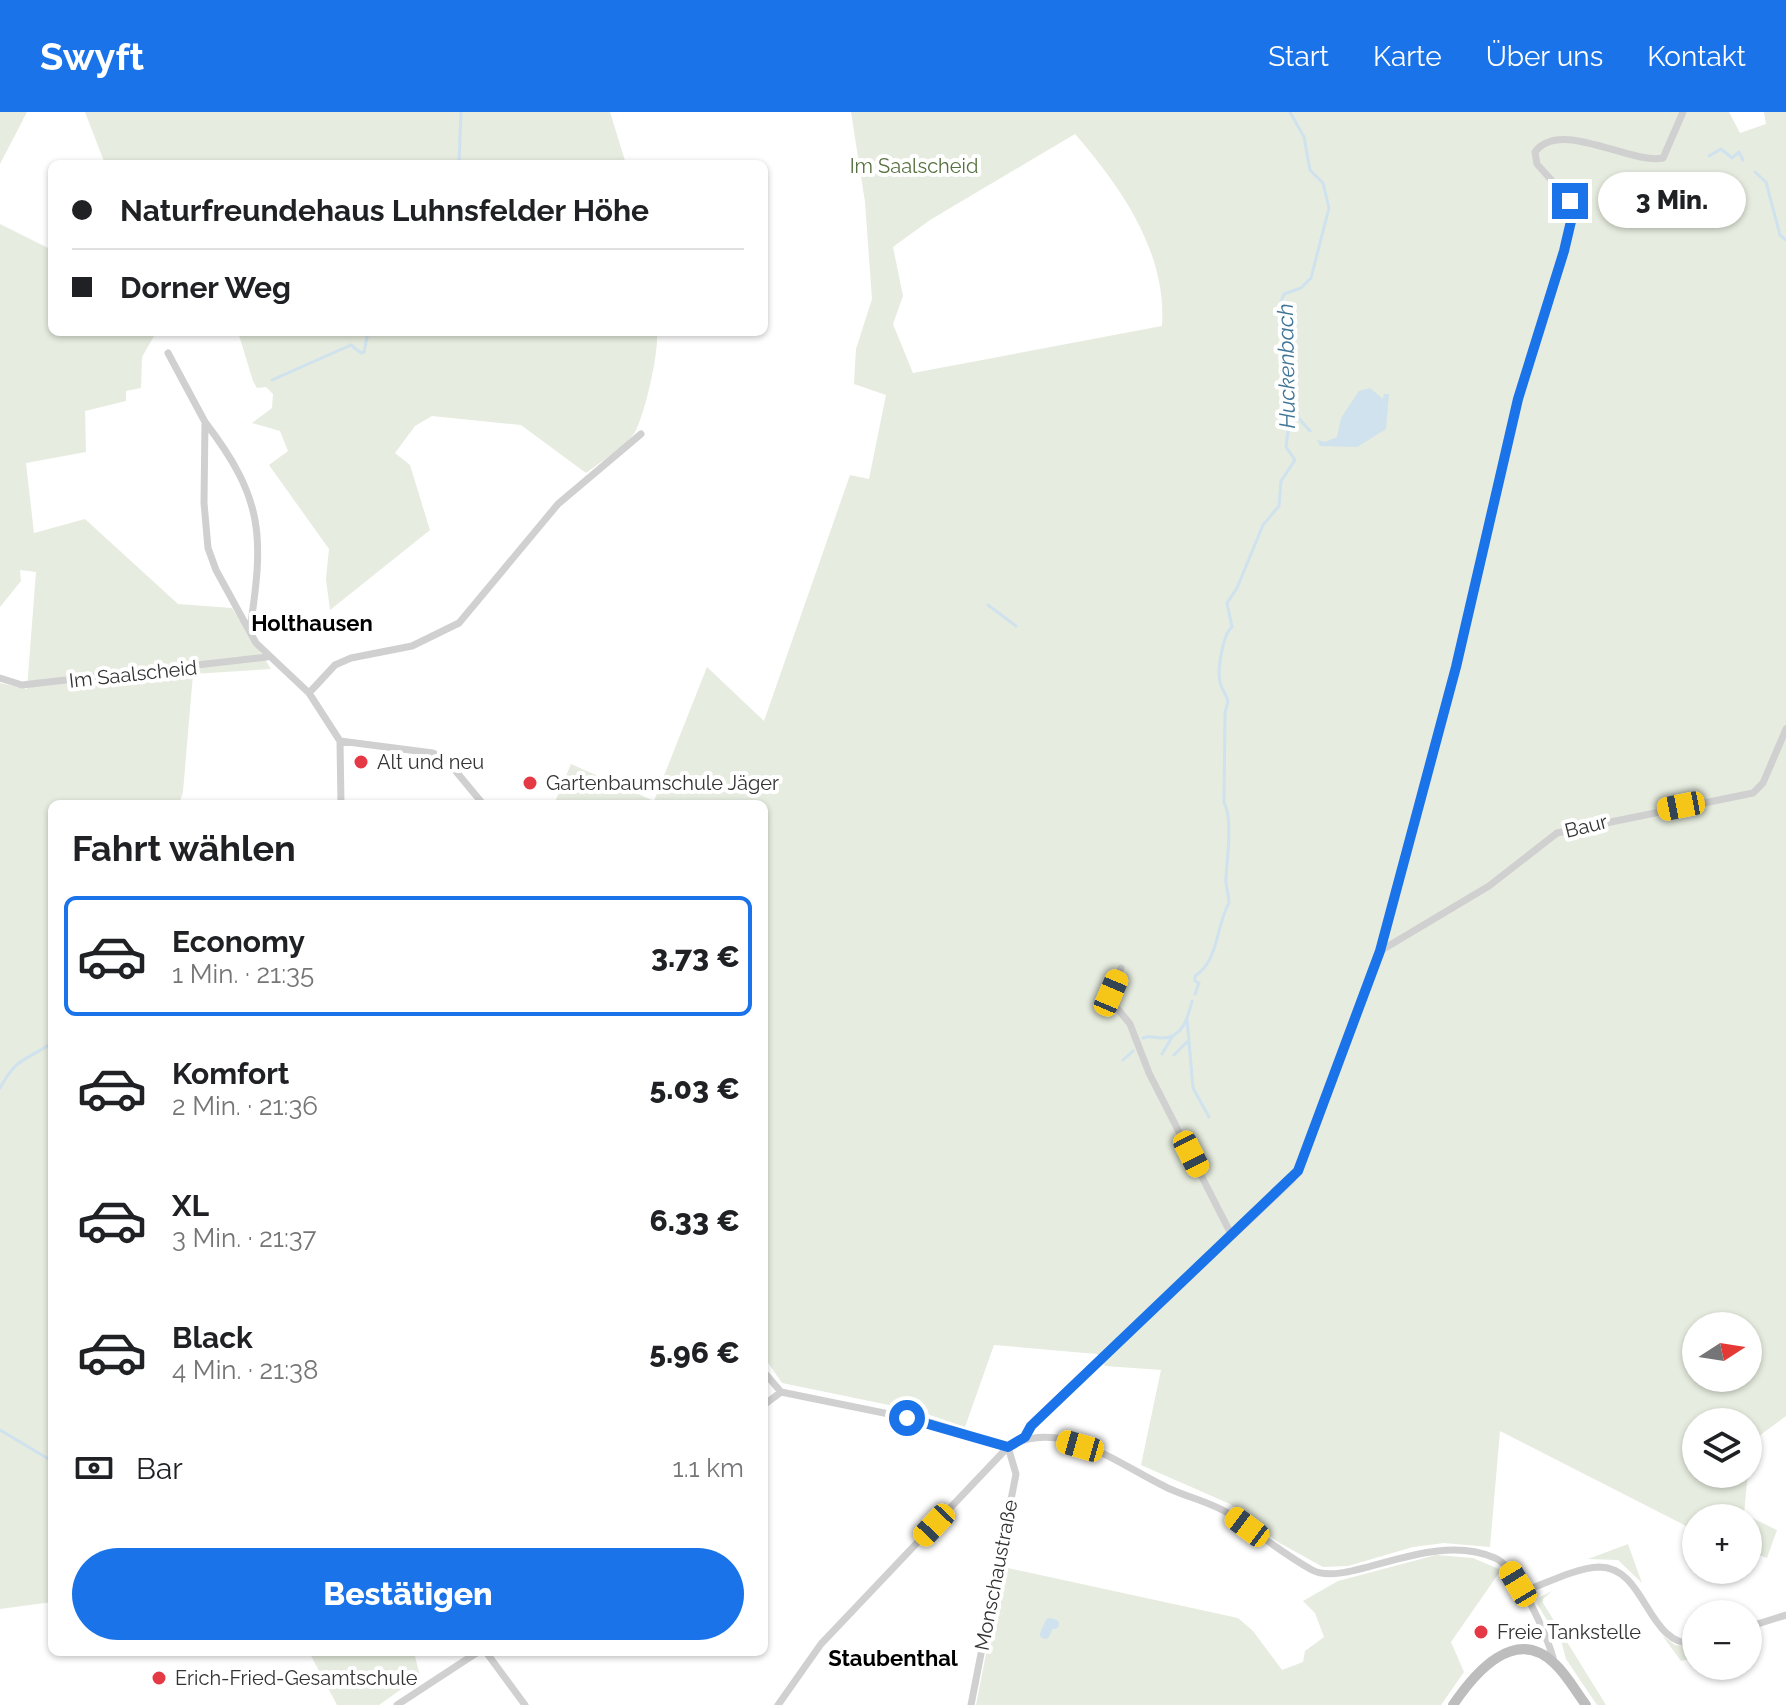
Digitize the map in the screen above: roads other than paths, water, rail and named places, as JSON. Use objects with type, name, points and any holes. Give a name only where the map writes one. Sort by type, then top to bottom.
[{"type":"main road","points":[[1453,1705],[1476,1672],[1500,1655],[1527,1652],[1554,1662],[1586,1705]]},
{"type":"street","points":[[1025,1437],[1031,1426],[1298,1171],[1380,951],[1456,667],[1518,399],[1572,217],[1570,201],[1537,164],[1535,152],[1543,144],[1560,140],[1663,158],[1683,112]]},
{"type":"street","points":[[168,353],[205,422],[233,458],[252,503],[260,565],[250,630]]},
{"type":"street","points":[[205,422],[204,503],[208,548],[216,570],[267,657],[309,693],[340,741],[341,800]]},
{"type":"street","points":[[309,693],[335,665],[351,658],[412,646],[459,623],[558,504],[641,434]]},
{"type":"street","name":"Im Saalscheid","points":[[0,678],[22,685],[267,657]]},
{"type":"street","name":"Baur","points":[[1380,951],[1489,886],[1543,841],[1562,831],[1753,793],[1763,783],[1786,729]]},
{"type":"street","points":[[340,741],[433,753],[449,763],[480,800]]},
{"type":"street","points":[[1121,968],[1111,993],[1112,1002],[1130,1024],[1149,1073],[1232,1236]]},
{"type":"street","points":[[768,1377],[781,1392],[933,1423],[1008,1447]]},
{"type":"street","points":[[768,1402],[781,1392]]},
{"type":"street","points":[[778,1705],[821,1644],[1008,1447],[1025,1437],[1038,1435],[1108,1454],[1148,1478],[1229,1513],[1316,1572],[1338,1574],[1422,1551],[1475,1551],[1503,1563],[1551,1647],[1554,1662]]},
{"type":"street","name":"Monschaustraße","points":[[971,1705],[1016,1474],[1008,1447]]},
{"type":"street","points":[[1522,1592],[1592,1568],[1612,1569],[1627,1580],[1668,1637],[1682,1644]]},
{"type":"street","points":[[1762,1623],[1786,1615]]},
{"type":"street","points":[[397,1705],[472,1656]]},
{"type":"street","points":[[489,1656],[525,1705]]},
{"type":"water","points":[[1370,388],[1383,399],[1384,394],[1389,394],[1386,429],[1357,447],[1320,446],[1317,440],[1325,442],[1337,437],[1341,418],[1359,391]]},
{"type":"waterway","points":[[459,160],[461,112]]},
{"type":"waterway","name":"Huckenbach","points":[[1195,994],[1199,983],[1195,981],[1195,976],[1209,961],[1229,903],[1226,880],[1229,829],[1224,803],[1225,713],[1228,701],[1219,676],[1223,644],[1232,627],[1227,603],[1237,588],[1263,525],[1279,506],[1281,481],[1295,460],[1286,447],[1289,423],[1282,395],[1288,336],[1280,305],[1284,294],[1301,288],[1311,278],[1329,208],[1323,183],[1310,170],[1304,137],[1290,112]]},
{"type":"waterway","points":[[1709,156],[1721,149],[1732,158],[1739,152],[1743,160]]},
{"type":"waterway","points":[[1755,172],[1766,182],[1780,235],[1786,240]]},
{"type":"waterway","points":[[272,380],[351,345],[364,352],[367,336]]},
{"type":"waterway","points":[[1286,404],[1310,431]]},
{"type":"waterway","points":[[988,605],[1016,626]]},
{"type":"waterway","name":"Huckenbach","points":[[1143,1038],[1169,1037],[1180,1031],[1192,1001]]},
{"type":"waterway","points":[[1187,1019],[1193,1088],[1209,1117]]},
{"type":"waterway","points":[[1162,1054],[1172,1037]]},
{"type":"waterway","points":[[1174,1055],[1188,1041]]},
{"type":"waterway","points":[[0,1088],[17,1065],[48,1045]]},
{"type":"waterway","name":"Huckenbach","points":[[1123,1060],[1133,1051]]},
{"type":"waterway","points":[[0,1430],[48,1459]]},
{"type":"waterway","points":[[1045,1634],[1050,1623],[1054,1624]]},
{"type":"place","name":"Alt und neu","points":[[361,762]]},
{"type":"place","name":"Gartenbaumschule Jäger","points":[[530,783]]},
{"type":"place","name":"Freie Tankstelle","points":[[1481,1632]]},
{"type":"place","name":"Erich-Fried-Gesamtschule","points":[[159,1678]]},
{"type":"district","name":"Holthausen","points":[[312,623]]},
{"type":"district","name":"Staubenthal","points":[[893,1658]]}]
